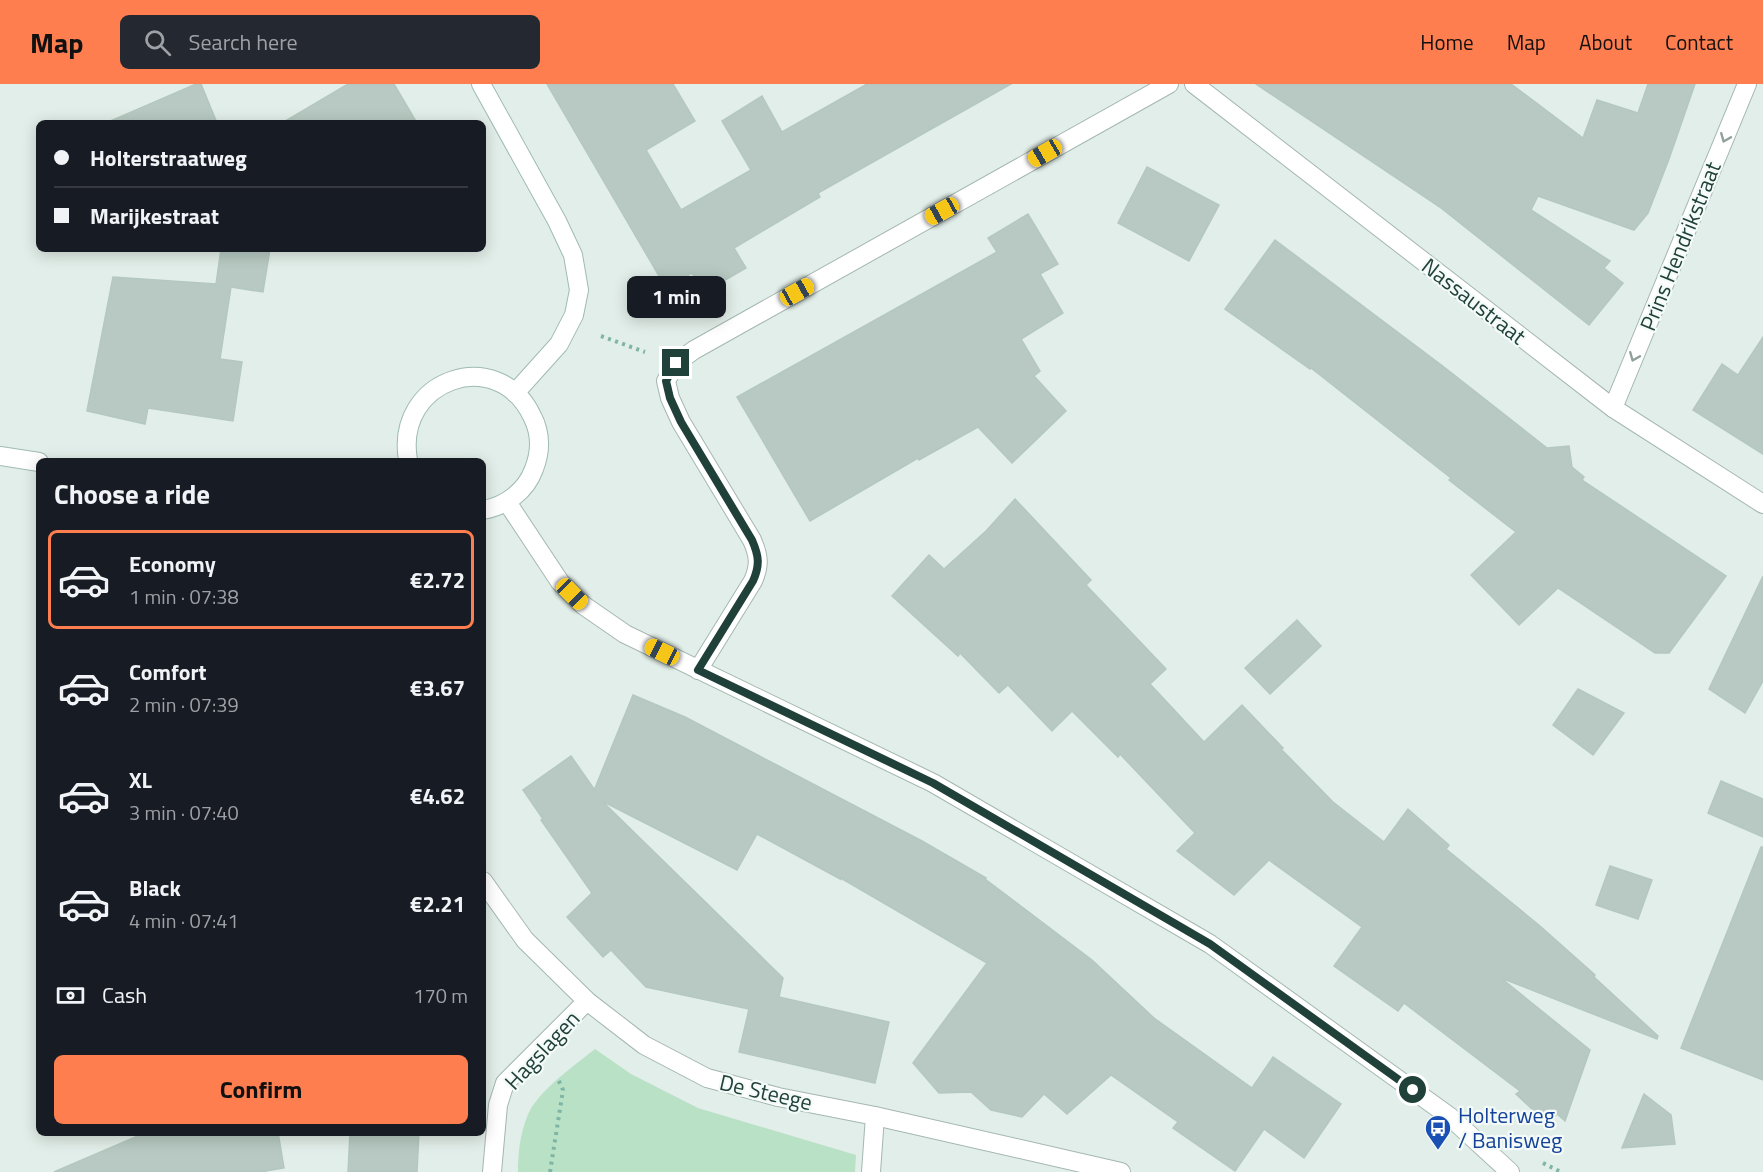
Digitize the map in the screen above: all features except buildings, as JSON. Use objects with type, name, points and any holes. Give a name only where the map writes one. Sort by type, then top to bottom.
[{"type":"street","points":[[481,84],[557,221],[573,255],[579,290],[574,315],[559,344],[515,393]]},
{"type":"street","points":[[698,670],[753,581],[758,568],[759,556],[752,540],[681,422],[670,398],[666,381],[676,363],[694,350],[1169,84]]},
{"type":"street","name":"Nassaustraat","points":[[1194,84],[1613,408],[1763,504]]},
{"type":"street","name":"Prins Hendrikstraat","points":[[1613,408],[1747,84]]},
{"type":"street","points":[[408,458],[405,446],[408,427],[415,409],[427,394],[443,384],[461,378],[480,377],[499,383],[515,393],[528,406],[536,423],[540,440],[538,459],[531,476],[521,490],[507,502],[486,509]]},
{"type":"street","points":[[0,456],[36,462]]},
{"type":"street","points":[[507,502],[560,582],[583,605],[625,634],[933,783],[1210,944],[1449,1116],[1510,1172]]},
{"type":"street","name":"De Steege","points":[[486,885],[525,940],[587,1001],[644,1045],[707,1078],[778,1097],[875,1116],[1120,1172]]},
{"type":"street","name":"Hagslagen","points":[[492,1172],[498,1105],[506,1083],[587,1001]]},
{"type":"street","points":[[871,1172],[875,1116]]},
{"type":"path","points":[[569,325],[676,363]]},
{"type":"path","points":[[542,1046],[563,1090],[550,1172]]},
{"type":"path","points":[[1545,1172],[1552,1167]]},
{"type":"green space","points":[[595,1049],[631,1074],[698,1108],[856,1155],[855,1172],[518,1172],[521,1137],[527,1117],[538,1098],[556,1080]]},
{"type":"place","name":"Holterweg / Banisweg","points":[[1438,1151]]},
{"type":"route","points":[[676,363],[666,381],[670,398],[681,422],[752,540],[759,556],[758,568],[753,581],[698,670],[933,783],[1210,944],[1413,1090]]}]
